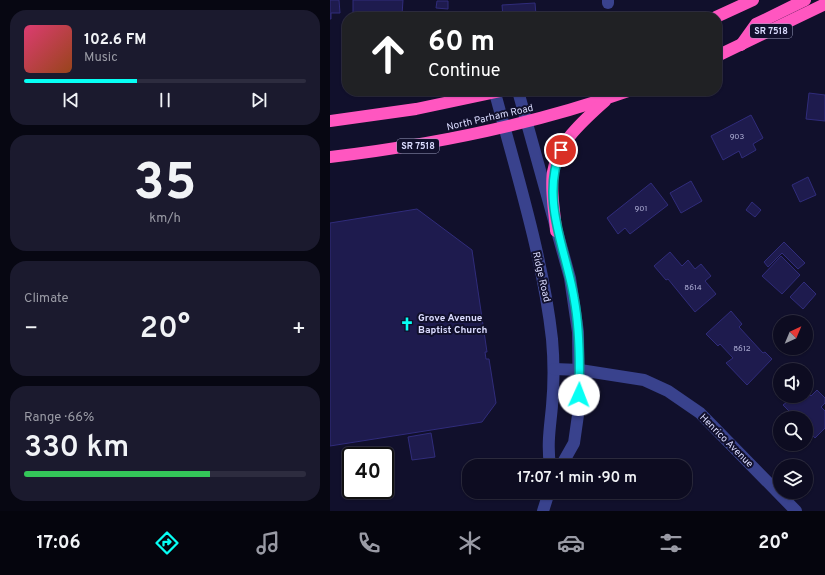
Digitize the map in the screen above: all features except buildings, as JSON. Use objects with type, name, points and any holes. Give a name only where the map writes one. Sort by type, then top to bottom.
[{"type":"highway","points":[[722,14],[752,0]]},
{"type":"highway","points":[[740,46],[756,24],[804,0]]},
{"type":"highway","name":"SR 7518","points":[[722,54],[825,4]]},
{"type":"highway","points":[[330,121],[416,109],[479,96]]},
{"type":"highway","name":"North Parham Road","points":[[330,157],[436,142],[526,122],[615,96]]},
{"type":"highway","points":[[556,231],[552,184],[556,161],[561,150],[576,129],[607,99]]},
{"type":"street","name":"Ridge Road","points":[[499,96],[504,127],[548,306],[554,368],[552,405],[547,446],[549,459]]},
{"type":"street","points":[[519,96],[574,298],[580,370],[579,408],[574,443],[565,459]]},
{"type":"street","name":"Henrico Avenue","points":[[554,368],[580,370],[644,380],[668,391],[700,413],[796,511]]},
{"type":"street","points":[[543,511],[547,499]]},
{"type":"place","name":"Grove Avenue Baptist Church","points":[[407,324]]},
{"type":"route","points":[[561,150],[556,161],[552,184],[556,231],[570,278],[574,298],[580,370],[579,395]]}]
